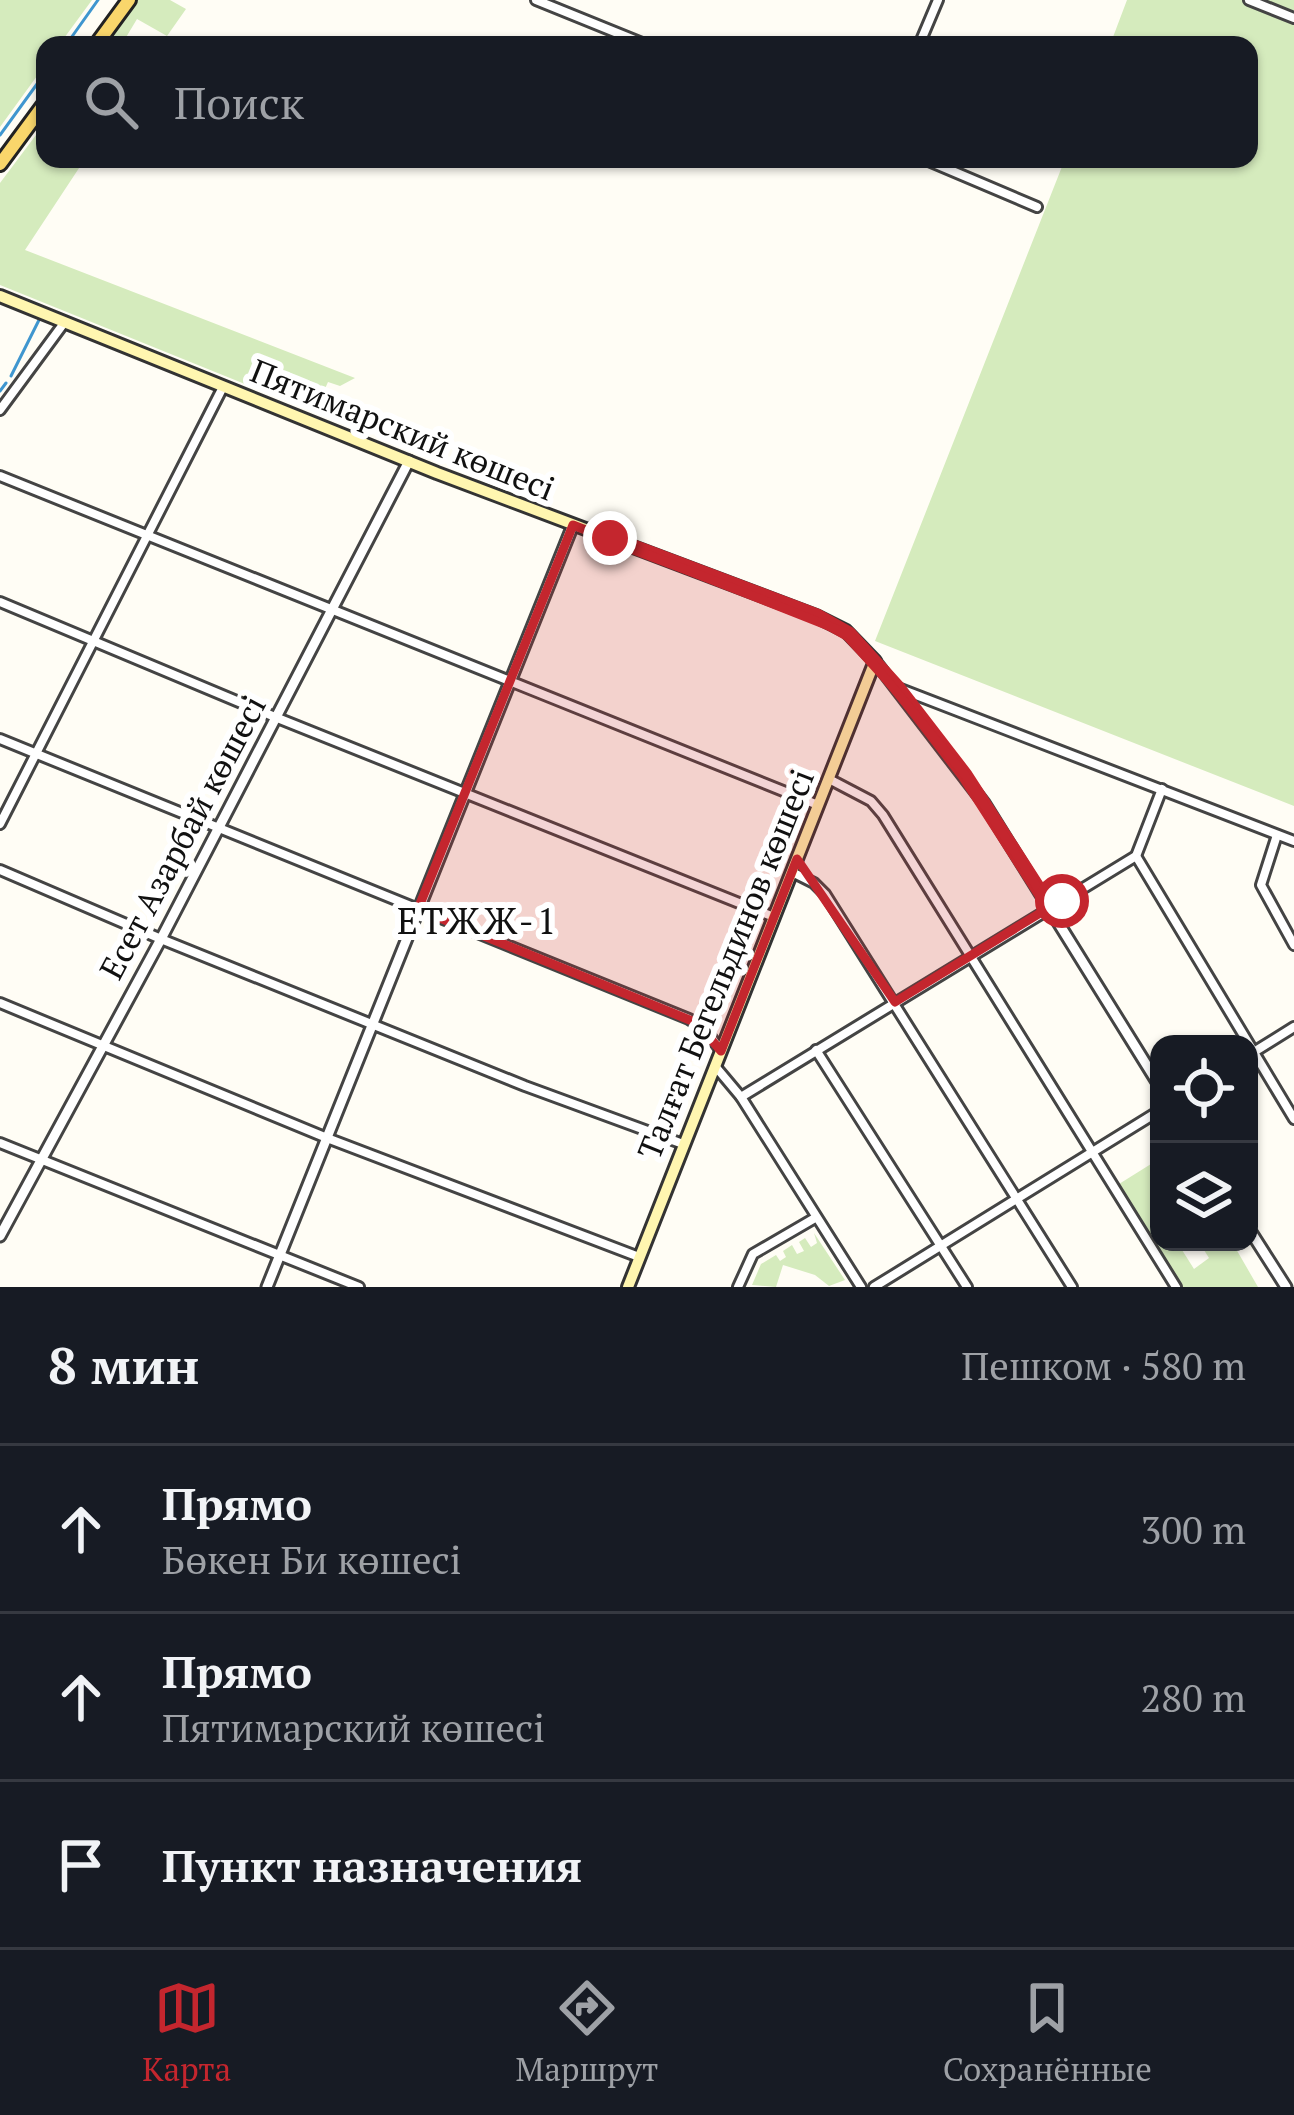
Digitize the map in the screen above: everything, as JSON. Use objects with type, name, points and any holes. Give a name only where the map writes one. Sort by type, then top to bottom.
[{"type":"main road","points":[[99,36],[125,0]]},
{"type":"main road","points":[[0,164],[36,115]]},
{"type":"main road","points":[[0,176],[36,127]]},
{"type":"main road","name":"Пятимарский көшесі","points":[[0,296],[409,461],[817,616],[854,638],[875,661]]},
{"type":"main road","name":"Талғат Бегельдинов көшесі","points":[[628,1287],[875,661]]},
{"type":"street","points":[[536,0],[625,36]]},
{"type":"street","points":[[923,36],[938,0]]},
{"type":"street","points":[[1250,0],[1294,18]]},
{"type":"street","points":[[945,168],[1037,208]]},
{"type":"street","points":[[0,410],[64,323]]},
{"type":"street","points":[[0,824],[224,387]]},
{"type":"street","name":"Есет Азарбай көшесі","points":[[0,1236],[219,830],[409,461]]},
{"type":"street","points":[[0,476],[818,805]]},
{"type":"street","points":[[267,1287],[573,525]]},
{"type":"street","points":[[0,602],[774,917]]},
{"type":"street","points":[[875,661],[965,775],[1150,1070]]},
{"type":"street","points":[[898,688],[1294,841]]},
{"type":"street","points":[[0,740],[689,1019],[706,1030],[721,1051]]},
{"type":"street","points":[[827,778],[875,805],[1176,1287]]},
{"type":"street","points":[[741,1097],[1136,856],[1162,789]]},
{"type":"street","points":[[1277,835],[1261,885],[1294,945]]},
{"type":"street","points":[[1136,856],[1241,1035]]},
{"type":"street","points":[[0,870],[525,1086],[683,1144]]},
{"type":"street","points":[[792,872],[825,894],[1072,1287]]},
{"type":"street","points":[[0,1003],[327,1138],[639,1257]]},
{"type":"street","points":[[1258,1049],[1294,1027]]},
{"type":"street","points":[[816,1050],[967,1287]]},
{"type":"street","points":[[1258,1062],[1294,1119]]},
{"type":"street","points":[[715,1066],[741,1097],[861,1287]]},
{"type":"street","points":[[874,1287],[1150,1117]]},
{"type":"street","points":[[0,1143],[359,1287]]},
{"type":"street","points":[[738,1287],[753,1254],[815,1218]]},
{"type":"street","points":[[1258,1242],[1286,1287]]},
{"type":"highlighted area","points":[[573,525],[849,634],[965,775],[1050,907],[895,1002],[797,859],[721,1051],[697,1023],[418,909]]},
{"type":"green space","points":[[0,0],[92,0],[66,36],[36,36],[36,77],[0,127]]},
{"type":"green space","points":[[134,0],[170,0],[186,9],[167,36],[137,19],[127,36],[110,34]]},
{"type":"green space","points":[[1127,0],[1294,0],[1294,806],[875,641],[1061,168],[1258,168],[1258,36],[1113,36]]},
{"type":"green space","points":[[36,135],[36,168],[79,168],[25,250],[355,378],[340,386],[328,382],[319,402],[329,408],[324,416],[0,285],[0,183]]},
{"type":"green space","points":[[1150,1165],[1150,1236],[1119,1184]]},
{"type":"green space","points":[[814,1233],[845,1280],[829,1286],[815,1275],[783,1265],[776,1287],[752,1285],[761,1264],[776,1255],[780,1261],[792,1245],[797,1254],[804,1251],[799,1242],[805,1238],[811,1247],[817,1243]]},
{"type":"green space","points":[[1159,1251],[1183,1251],[1194,1269],[1209,1258],[1205,1251],[1237,1251],[1258,1287],[1181,1287]]},
{"type":"waterway","points":[[72,36],[98,0]]},
{"type":"waterway","points":[[0,135],[36,85]]},
{"type":"waterway","points":[[11,376],[39,320]]},
{"type":"waterway","points":[[0,391],[6,383]]},
{"type":"district","name":"ЕТЖЖ-1","points":[[478,920]]},
{"type":"route","points":[[610,538],[817,616],[849,634],[965,775],[1050,907],[1062,901]]}]
